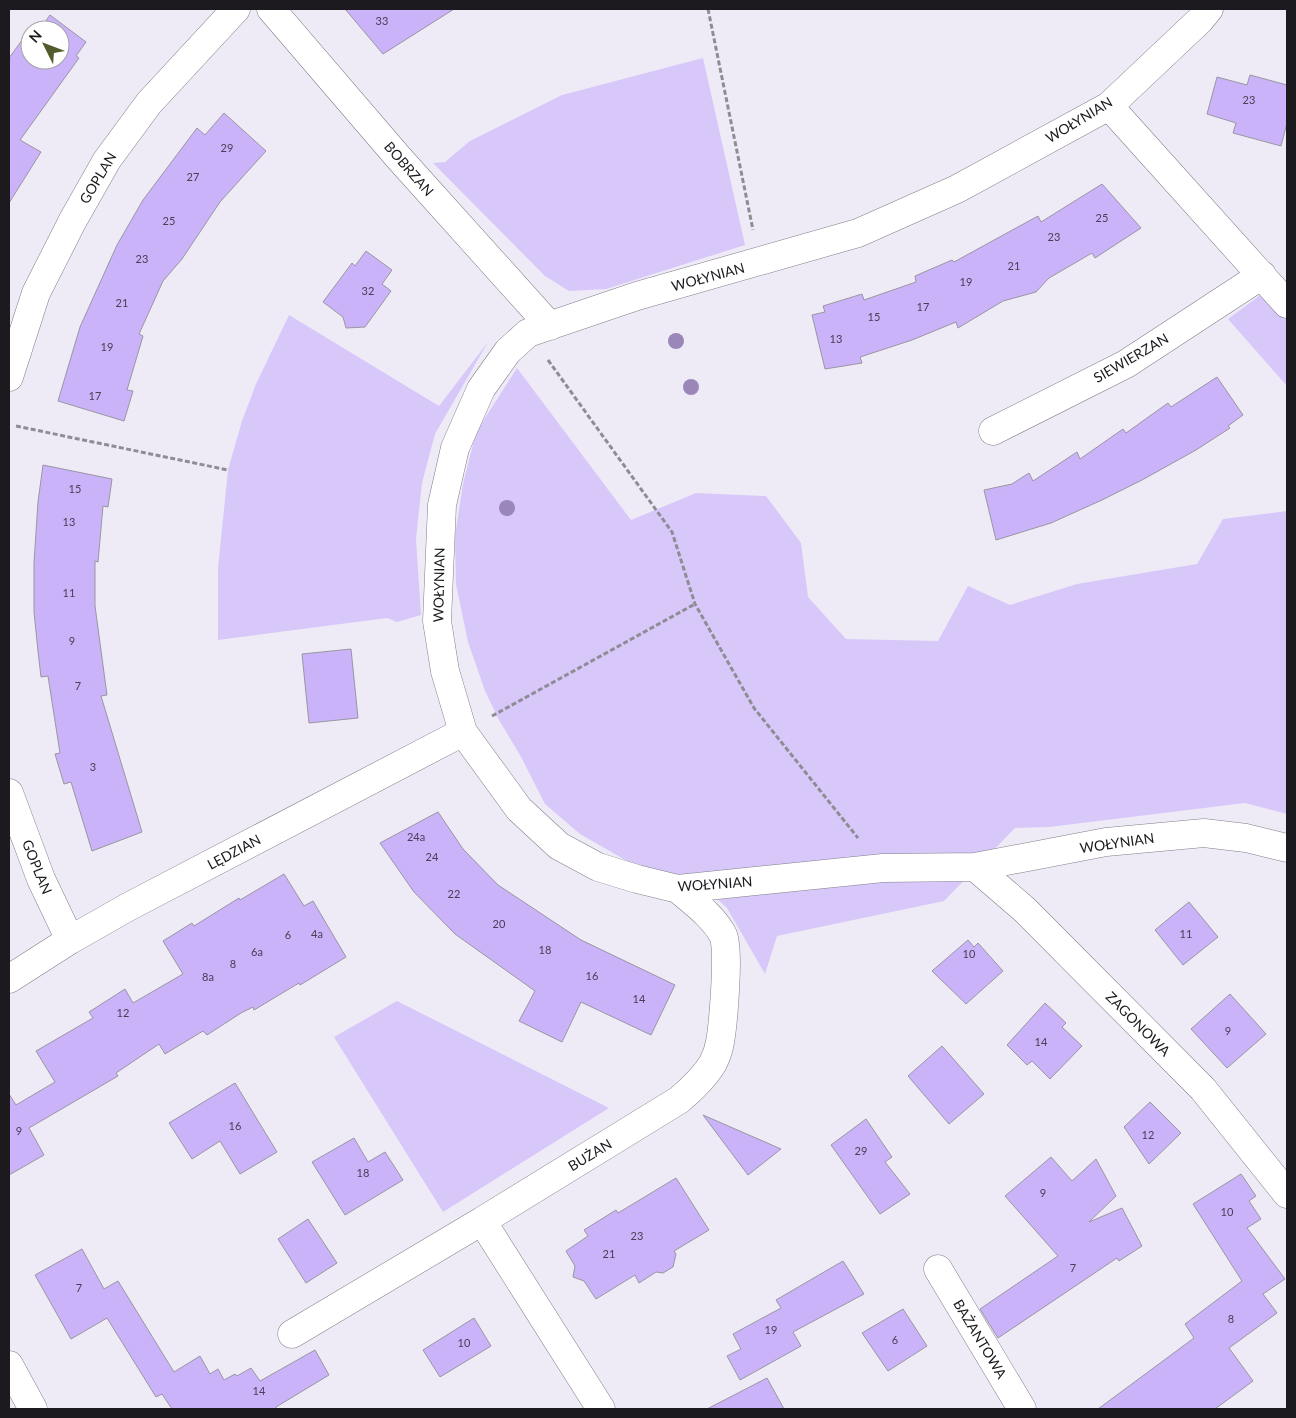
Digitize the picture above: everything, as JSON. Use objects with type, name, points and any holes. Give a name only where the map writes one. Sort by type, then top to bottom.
[{"type":"street","name":"GOPLAN","points":[[9,377],[36,293],[73,220],[107,160],[149,103],[236,9]]},
{"type":"street","name":"BOBRZAN","points":[[271,9],[398,157],[539,330]]},
{"type":"street","name":"WOŁYNIAN","points":[[1209,9],[1200,20],[1109,106],[957,189],[858,234],[637,296],[539,330],[508,351],[481,389],[455,448],[442,506],[437,621],[445,671],[463,732],[519,809],[559,846],[598,867],[678,889],[883,868],[975,867],[1106,842],[1204,833],[1246,838],[1287,848]]},
{"type":"street","points":[[1109,106],[1287,304]]},
{"type":"street","name":"SIEWIERZAN","points":[[993,431],[1126,364],[1262,275]]},
{"type":"street","name":"LĘDZIAN","points":[[9,978],[128,907],[463,732]]},
{"type":"street","name":"GOPLAN","points":[[9,793],[41,879],[70,940]]},
{"type":"street","name":"ZAGONOWA","points":[[975,867],[1025,910],[1203,1089],[1287,1194]]},
{"type":"street","name":"BUŻAN","points":[[292,1334],[482,1221],[679,1100],[694,1088],[714,1062],[720,1043],[725,993],[726,947],[724,937],[710,916],[678,889]]},
{"type":"street","points":[[482,1221],[601,1409]]},
{"type":"street","name":"BAŻANTOWA","points":[[938,1268],[1022,1409]]},
{"type":"street","points":[[9,1366],[33,1409]]},
{"type":"path","points":[[708,9],[759,262]]},
{"type":"path","points":[[539,330],[672,532],[695,604],[754,708],[883,868]]},
{"type":"path","points":[[16,426],[228,470]]},
{"type":"path","points":[[463,732],[695,604]]},
{"type":"shaded area","points":[[703,58],[745,245],[606,289],[569,291],[545,276],[433,163],[445,162],[470,141],[562,95]]},
{"type":"shaded area","points":[[1263,293],[1287,318],[1287,386],[1228,319]]},
{"type":"shaded area","points":[[289,315],[439,406],[488,342],[435,434],[422,483],[416,539],[421,615],[397,622],[387,618],[218,640],[218,568],[228,470],[242,421],[256,384]]},
{"type":"shaded area","points":[[517,368],[631,520],[696,493],[766,496],[801,543],[808,597],[846,639],[938,641],[968,586],[1010,605],[1077,584],[1197,564],[1223,519],[1287,511],[1287,814],[1245,803],[1049,827],[1015,828],[944,901],[777,936],[765,974],[727,908],[698,881],[629,862],[580,834],[545,804],[485,691],[468,642],[456,584],[455,536],[463,484],[476,432]]},
{"type":"shaded area","points":[[397,1001],[609,1108],[443,1212],[334,1037]]},
{"type":"building","points":[[345,9],[454,9],[383,54]]},
{"type":"building","points":[[50,15],[57,20],[46,20]]},
{"type":"building","points":[[70,30],[86,42],[76,56],[79,58],[20,140],[41,152],[9,203],[9,58],[20,43],[20,70],[70,70]]},
{"type":"building","points":[[1250,75],[1287,85],[1287,123],[1281,146],[1233,133],[1236,123],[1207,114],[1217,77],[1247,85]]},
{"type":"building","points":[[224,113],[266,151],[220,202],[182,259],[163,281],[139,334],[143,336],[127,390],[133,391],[124,421],[58,401],[80,327],[117,245],[143,200],[197,128],[205,135]]},
{"type":"building","points":[[1102,184],[1141,228],[1095,258],[1092,253],[1049,278],[1036,292],[1003,301],[958,328],[956,322],[912,340],[860,357],[862,363],[825,369],[812,315],[825,312],[823,306],[862,294],[864,300],[916,282],[915,276],[952,260],[954,262],[1038,216],[1041,222]]},
{"type":"building","points":[[366,251],[392,270],[382,284],[391,291],[365,327],[346,328],[343,317],[323,302],[352,263],[355,266]]},
{"type":"building","points":[[1217,377],[1243,415],[1228,426],[1230,428],[1196,450],[1102,500],[1051,523],[996,540],[984,490],[1012,484],[1029,473],[1033,481],[1077,452],[1080,459],[1123,429],[1126,433],[1168,403],[1171,407]]},
{"type":"building","points":[[43,465],[112,479],[108,507],[103,506],[98,562],[95,561],[95,606],[107,695],[101,696],[142,832],[92,851],[71,782],[64,784],[55,754],[60,753],[48,676],[41,677],[34,612],[34,563],[38,502]]},
{"type":"building","points":[[351,649],[358,718],[309,723],[302,654]]},
{"type":"building","points":[[438,812],[463,849],[498,885],[581,940],[675,985],[651,1035],[581,1002],[562,1042],[519,1021],[535,991],[455,934],[414,892],[380,843]]},
{"type":"building","points":[[284,874],[304,906],[313,901],[346,957],[254,1010],[253,1007],[241,1013],[207,1035],[203,1031],[165,1054],[159,1044],[116,1073],[118,1076],[29,1128],[44,1155],[9,1175],[9,1094],[16,1105],[55,1082],[36,1051],[93,1018],[89,1012],[125,989],[133,1003],[183,974],[163,941],[192,923],[194,926],[239,898],[240,900]]},
{"type":"building","points":[[1189,902],[1218,937],[1183,965],[1155,930]]},
{"type":"building","points":[[968,940],[974,947],[978,943],[1003,971],[966,1004],[932,971]]},
{"type":"building","points":[[1230,994],[1266,1034],[1227,1068],[1191,1029]]},
{"type":"building","points":[[1045,1003],[1066,1023],[1062,1027],[1082,1046],[1050,1079],[1032,1061],[1027,1065],[1007,1045]]},
{"type":"building","points":[[942,1046],[984,1094],[949,1124],[908,1076]]},
{"type":"building","points":[[235,1083],[277,1152],[240,1174],[220,1141],[192,1159],[169,1123]]},
{"type":"building","points":[[1150,1102],[1181,1133],[1149,1164],[1124,1127]]},
{"type":"building","points":[[703,1115],[781,1149],[748,1175]]},
{"type":"building","points":[[866,1119],[892,1157],[885,1162],[910,1194],[880,1214],[831,1145]]},
{"type":"building","points":[[354,1138],[368,1162],[385,1152],[403,1180],[345,1215],[312,1162]]},
{"type":"building","points":[[1051,1157],[1072,1181],[1096,1159],[1116,1196],[1089,1222],[1122,1208],[1142,1246],[1119,1261],[1117,1258],[998,1338],[980,1309],[1058,1256],[1005,1196]]},
{"type":"building","points":[[1241,1174],[1256,1196],[1249,1201],[1261,1219],[1247,1228],[1285,1279],[1263,1294],[1277,1313],[1229,1348],[1253,1381],[1215,1409],[1098,1409],[1194,1338],[1185,1324],[1242,1281],[1193,1204]]},
{"type":"building","points":[[676,1178],[709,1230],[674,1251],[676,1254],[673,1267],[663,1273],[656,1272],[639,1283],[635,1275],[596,1299],[584,1281],[573,1277],[575,1266],[566,1251],[588,1236],[584,1230],[616,1210],[618,1213]]},
{"type":"building","points":[[308,1219],[337,1263],[306,1283],[278,1239]]},
{"type":"building","points":[[82,1249],[104,1289],[118,1281],[174,1372],[200,1356],[210,1374],[218,1369],[224,1380],[235,1374],[237,1376],[251,1368],[260,1381],[315,1350],[329,1375],[276,1407],[277,1409],[172,1409],[162,1394],[156,1397],[107,1318],[71,1339],[35,1275]]},
{"type":"building","points":[[843,1261],[864,1294],[793,1332],[801,1346],[740,1380],[727,1356],[741,1349],[733,1334],[781,1308],[776,1300]]},
{"type":"building","points":[[903,1309],[927,1346],[888,1371],[862,1333]]},
{"type":"building","points":[[474,1318],[491,1346],[440,1377],[423,1350]]},
{"type":"building","points":[[767,1378],[784,1409],[707,1409]]}]
